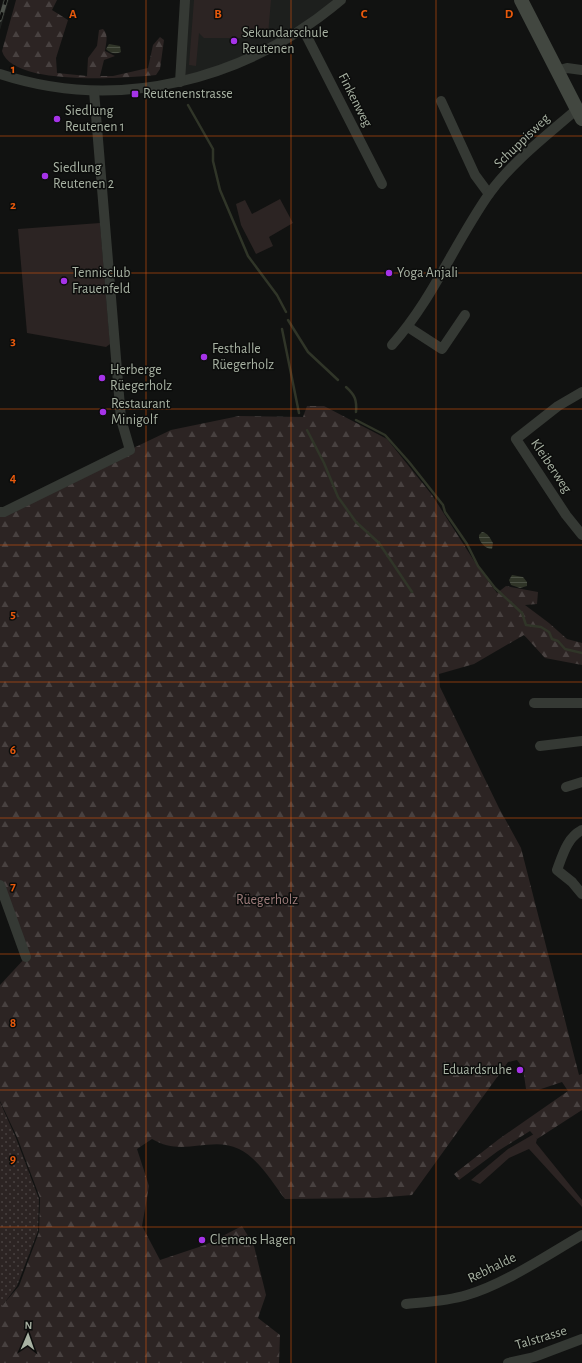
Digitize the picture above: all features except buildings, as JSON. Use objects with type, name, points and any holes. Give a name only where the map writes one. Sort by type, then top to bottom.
[{"type":"street","points":[[180,82],[186,0]]},
{"type":"street","points":[[0,74],[49,87],[94,91],[130,90],[180,82],[200,77],[239,63],[277,45],[303,29],[341,0]]},
{"type":"street","points":[[521,0],[579,115]]},
{"type":"street","name":"Finkenweg","points":[[303,29],[382,184]]},
{"type":"street","points":[[556,71],[567,68],[582,70]]},
{"type":"street","points":[[0,512],[4,512],[130,450],[121,420],[94,91]]},
{"type":"street","name":"Schuppisweg","points":[[441,101],[475,175],[489,194]]},
{"type":"street","name":"Schuppisweg","points":[[392,345],[408,327],[433,290],[461,239],[489,194],[521,160],[579,115]]},
{"type":"street","points":[[408,327],[442,349],[465,315]]},
{"type":"street","name":"Kleiberweg","points":[[582,392],[558,406],[516,438],[566,515],[582,535]]},
{"type":"street","points":[[534,702],[582,704]]},
{"type":"street","points":[[540,746],[582,741]]},
{"type":"street","points":[[566,787],[582,782]]},
{"type":"street","points":[[582,830],[575,834],[567,843],[557,870],[572,882],[582,894]]},
{"type":"street","points":[[0,885],[26,957]]},
{"type":"street","name":"Rebhalde","points":[[406,1304],[457,1298],[476,1292],[493,1285],[582,1235]]},
{"type":"street","name":"Talstrasse","points":[[508,1363],[534,1357],[582,1339]]},
{"type":"shaded area","points":[[3,0],[9,0],[0,30],[0,12]]},
{"type":"shaded area","name":"Sekundarschule Reutenen","points":[[185,0],[341,0],[303,29],[193,79],[180,74]]},
{"type":"shaded area","points":[[109,44],[120,46],[121,52],[114,53],[108,51],[106,49]]},
{"type":"shaded area","points":[[482,532],[491,539],[493,543],[492,549],[487,548],[481,542],[479,535]]},
{"type":"shaded area","points":[[512,575],[523,577],[527,582],[527,586],[520,588],[511,585],[509,580]]},
{"type":"green space","points":[[16,0],[57,0],[52,10],[68,20],[56,58],[57,73],[87,76],[88,58],[97,46],[99,30],[103,29],[107,36],[105,51],[115,56],[104,60],[100,76],[113,76],[148,68],[153,45],[160,37],[164,40],[160,69],[156,75],[121,78],[72,78],[47,75],[26,70],[10,62],[2,51]]},
{"type":"green space","points":[[194,0],[271,0],[268,35],[262,38],[204,38],[199,33],[196,66],[189,65]]},
{"type":"green space","points":[[280,199],[293,223],[269,237],[273,246],[256,254],[241,225],[236,204],[245,200],[252,214]]},
{"type":"green space","name":"Tennisclub Frauenfeld","points":[[100,223],[110,344],[106,347],[27,333],[18,229]]},
{"type":"green space","name":"Rüegerholz","points":[[307,406],[324,406],[387,439],[432,495],[478,567],[497,593],[506,586],[538,592],[537,604],[525,605],[567,639],[582,643],[582,665],[545,658],[524,635],[474,664],[439,674],[440,687],[499,808],[521,848],[579,1075],[582,1074],[582,1110],[537,1139],[530,1131],[498,1151],[459,1180],[454,1174],[499,1139],[568,1091],[562,1082],[538,1090],[526,1089],[523,1068],[517,1060],[508,1062],[412,1195],[376,1198],[285,1199],[259,1165],[246,1153],[239,1149],[228,1145],[218,1144],[175,1147],[152,1139],[137,1149],[149,1186],[142,1226],[160,1260],[205,1245],[242,1226],[254,1246],[266,1295],[258,1318],[280,1335],[279,1363],[0,1363],[0,1308],[19,1286],[39,1232],[40,1198],[17,1137],[0,1101],[0,985],[26,957],[0,885],[0,512],[171,430],[239,416],[303,417]]},
{"type":"green space","points":[[0,1102],[16,1138],[39,1199],[38,1231],[17,1286],[0,1309]]},
{"type":"green space","points":[[534,1134],[537,1139],[536,1143],[582,1200],[582,1207],[529,1149],[509,1158],[480,1184],[471,1180],[508,1149]]},
{"type":"waterway","points":[[188,105],[213,149],[213,161],[220,190],[248,256],[277,295],[286,312]]},
{"type":"waterway","points":[[288,320],[308,352],[338,380]]},
{"type":"waterway","points":[[282,329],[299,413]]},
{"type":"waterway","points":[[346,387],[355,398],[356,412]]},
{"type":"waterway","points":[[356,420],[385,435],[409,462],[443,505],[445,512],[467,544],[478,566],[495,588],[522,613],[526,625],[541,627],[549,632],[552,639],[558,641],[565,649],[582,653]]},
{"type":"waterway","points":[[307,430],[324,463],[338,497],[356,522],[379,543],[412,592]]},
{"type":"railway","points":[[0,20],[6,0]]},
{"type":"place","name":"Sekundarschule Reutenen","points":[[234,41]]},
{"type":"place","name":"Reutenenstrasse","points":[[135,94]]},
{"type":"place","name":"Siedlung Reutenen 1","points":[[57,119]]},
{"type":"place","name":"Siedlung Reutenen 2","points":[[45,176]]},
{"type":"place","name":"Yoga Anjali","points":[[389,273]]},
{"type":"place","name":"Tennisclub Frauenfeld","points":[[64,281]]},
{"type":"place","name":"Festhalle Rüegerholz","points":[[204,357]]},
{"type":"place","name":"Herberge Rüegerholz","points":[[102,378]]},
{"type":"place","name":"Restaurant Minigolf","points":[[103,412]]},
{"type":"place","name":"Eduardsruhe","points":[[520,1070]]},
{"type":"place","name":"Clemens Hagen","points":[[202,1240]]}]
